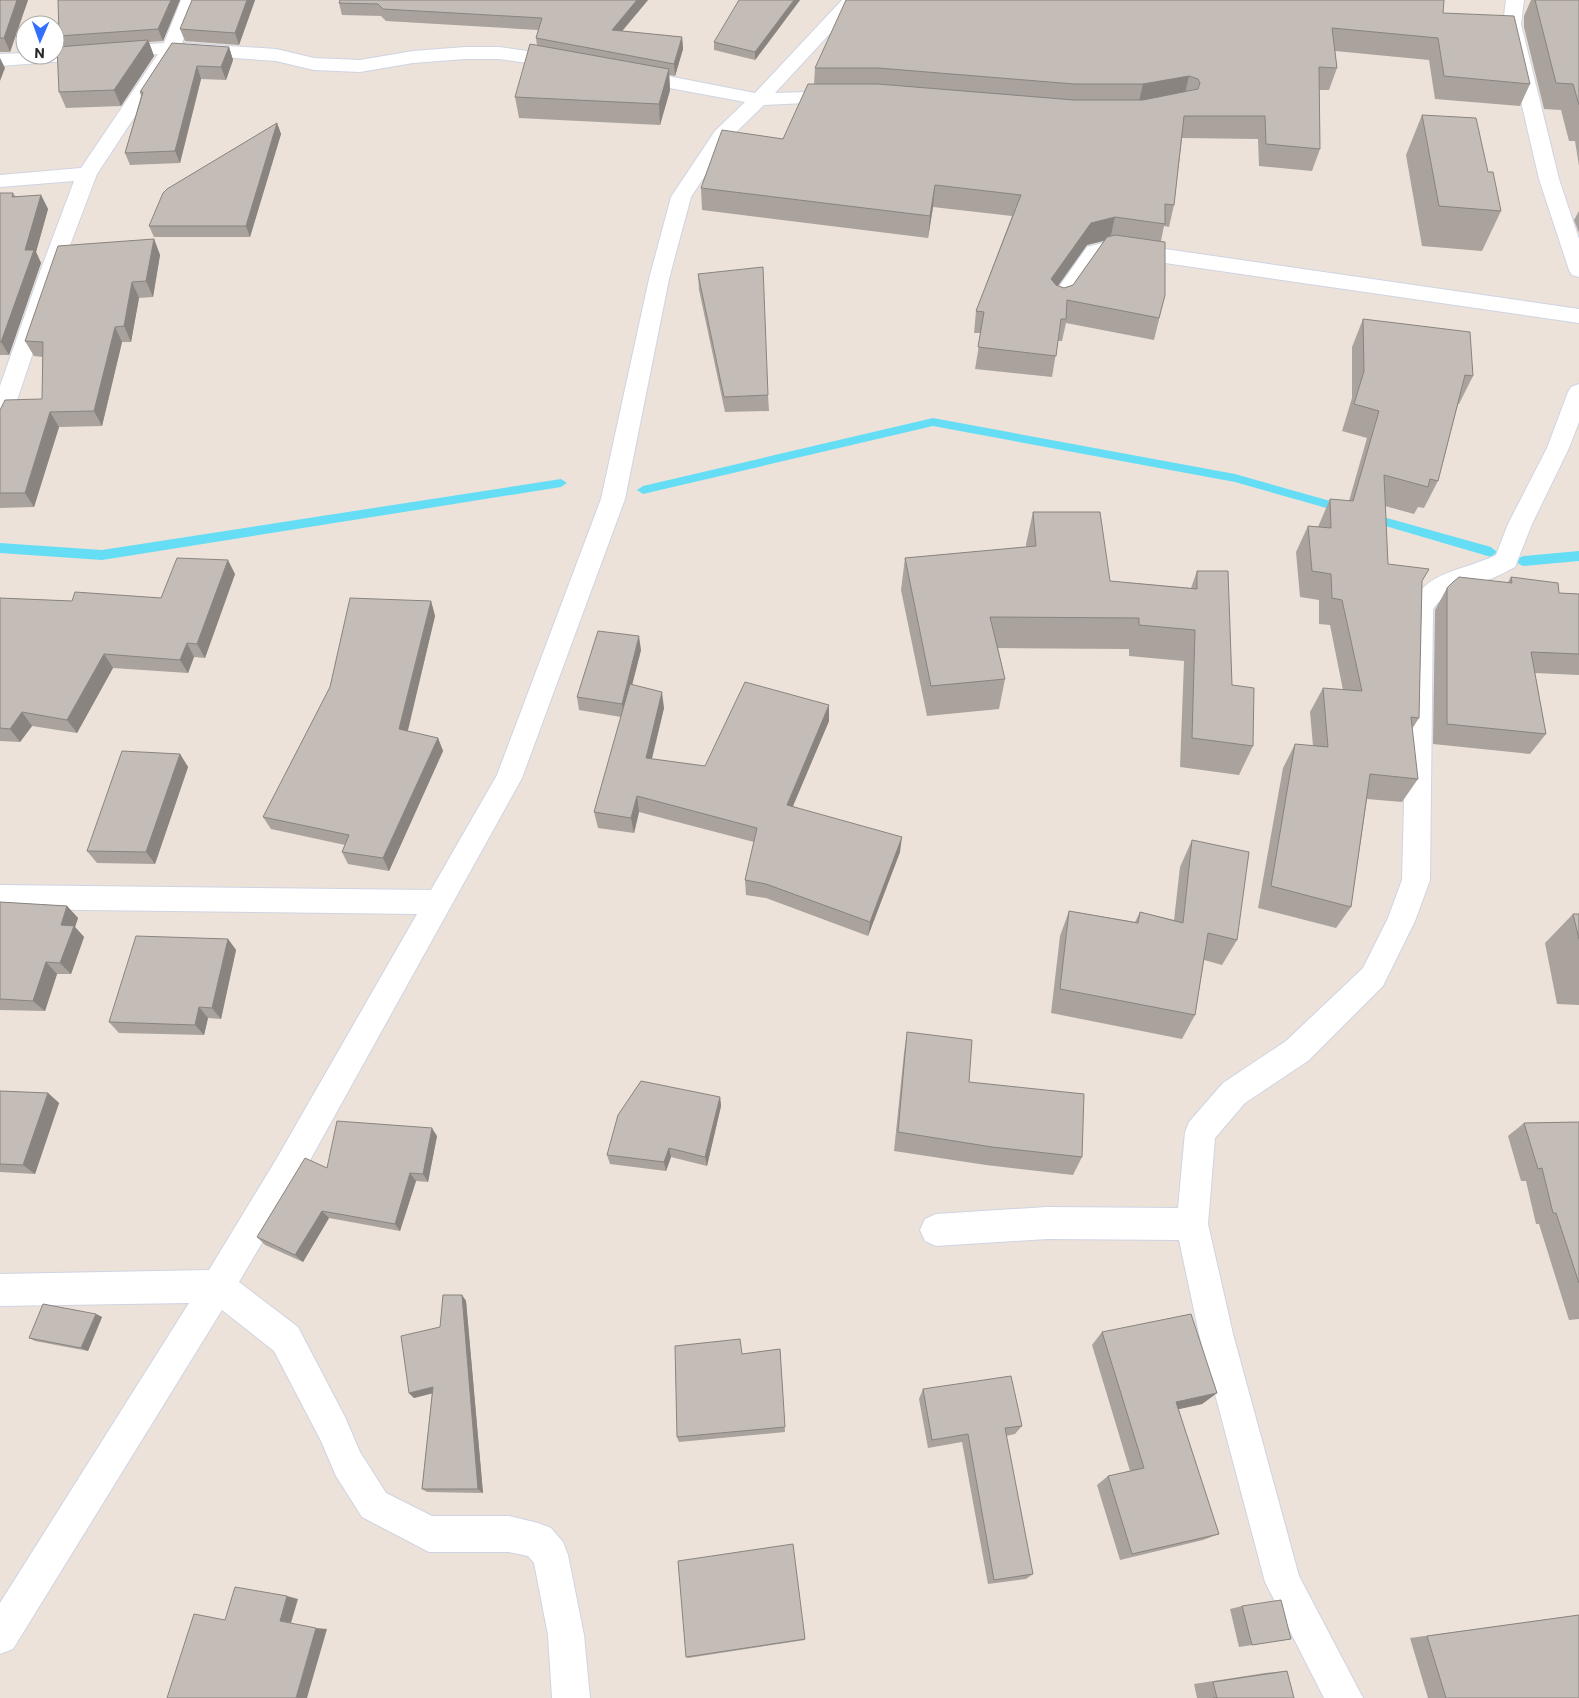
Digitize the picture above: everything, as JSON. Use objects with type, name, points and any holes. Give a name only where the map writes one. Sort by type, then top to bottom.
[{"type":"street","points":[[0,418],[51,269],[87,174],[171,48],[190,0]]},
{"type":"street","points":[[0,1636],[218,1286],[288,1169],[509,778],[613,499],[659,279],[681,197],[722,135],[759,99],[852,0]]},
{"type":"street","points":[[1515,0],[1512,24],[1519,59],[1549,179],[1579,270]]},
{"type":"street","points":[[0,60],[171,48],[249,52],[276,55],[314,64],[360,66],[412,57],[465,53],[499,53],[576,65]]},
{"type":"street","points":[[613,71],[759,99],[858,98]]},
{"type":"street","points":[[0,181],[87,174]]},
{"type":"street","points":[[1060,302],[1094,252],[1110,248],[1579,316]]},
{"type":"street","points":[[1344,1698],[1283,1582],[1216,1334],[1192,1224],[1200,1132],[1234,1093],[1297,1051],[1373,977],[1401,921],[1416,880],[1421,607],[1432,592],[1456,579],[1485,571],[1506,561],[1520,524],[1558,448],[1579,392]]},
{"type":"street","points":[[0,897],[439,902]]},
{"type":"street","points":[[936,1230],[1047,1223],[1192,1224]]},
{"type":"street","points":[[0,1290],[218,1286],[286,1339],[333,1429],[348,1464],[374,1505],[429,1534],[509,1534],[538,1540],[550,1554],[566,1635],[571,1698]]},
{"type":"building","points":[[0,0],[17,0],[4,38],[0,38]]},
{"type":"building","points":[[58,0],[171,0],[158,29],[65,36],[65,15],[58,15]]},
{"type":"building","points":[[192,0],[247,0],[235,33],[180,29]]},
{"type":"building","points":[[340,0],[637,0],[612,30],[682,37],[674,64],[536,38],[542,18],[383,9],[378,4],[339,3]]},
{"type":"building","points":[[739,0],[794,0],[755,52],[714,42]]},
{"type":"building","points":[[846,0],[1444,0],[1443,13],[1514,16],[1530,84],[1444,76],[1438,38],[1332,28],[1337,68],[1319,67],[1320,149],[1266,144],[1265,116],[1184,116],[1174,205],[1165,204],[1165,224],[1115,217],[1091,223],[1051,279],[1056,285],[1064,288],[1073,285],[1107,237],[1115,235],[1165,242],[1165,295],[1159,318],[1067,300],[1066,319],[1061,319],[1056,356],[978,347],[984,312],[976,311],[1021,195],[935,185],[930,216],[701,188],[722,130],[783,139],[808,84],[878,84],[1074,100],[1143,100],[1198,89],[1200,83],[1198,79],[1189,76],[1143,84],[1074,84],[878,68],[815,68]]},
{"type":"building","points":[[1535,0],[1579,0],[1579,105],[1573,84],[1556,83]]},
{"type":"building","points":[[148,40],[114,90],[59,92],[58,65],[65,65],[65,46]]},
{"type":"building","points":[[172,43],[229,47],[221,67],[197,66],[175,151],[125,153],[143,92],[140,92]]},
{"type":"building","points":[[530,44],[669,69],[659,104],[515,97]]},
{"type":"building","points":[[1422,115],[1476,118],[1488,172],[1493,172],[1501,211],[1439,206]]},
{"type":"building","points":[[277,123],[246,226],[149,226],[163,193],[167,189]]},
{"type":"building","points":[[0,193],[13,193],[12,197],[41,195],[25,250],[34,250],[1,342],[0,342]]},
{"type":"building","points":[[154,239],[146,281],[132,282],[124,326],[115,327],[94,411],[50,412],[25,493],[0,493],[0,410],[5,400],[42,399],[43,342],[25,341],[58,246]]},
{"type":"building","points":[[763,267],[768,395],[724,397],[698,274]]},
{"type":"building","points":[[1363,319],[1470,332],[1473,376],[1465,375],[1438,481],[1430,479],[1428,487],[1384,475],[1388,564],[1429,569],[1422,581],[1419,718],[1411,717],[1418,779],[1370,774],[1351,907],[1271,886],[1295,744],[1328,747],[1323,688],[1362,691],[1342,600],[1332,598],[1331,574],[1312,571],[1308,526],[1331,528],[1330,499],[1353,501],[1379,411],[1354,404],[1364,371]]},
{"type":"building","points":[[1033,512],[1100,512],[1110,581],[1197,589],[1197,571],[1228,571],[1232,685],[1254,688],[1253,746],[1192,738],[1195,630],[1139,625],[1139,618],[990,617],[1005,679],[931,686],[905,558],[1036,546]]},
{"type":"building","points":[[177,558],[228,560],[197,644],[187,643],[180,660],[104,654],[67,720],[22,712],[10,729],[0,728],[0,598],[72,601],[75,592],[161,598]]},
{"type":"building","points":[[1459,577],[1512,583],[1511,577],[1558,583],[1559,593],[1579,594],[1579,654],[1531,652],[1546,734],[1447,724],[1447,588]]},
{"type":"building","points":[[350,598],[431,601],[399,729],[438,738],[383,858],[342,852],[349,835],[263,817],[330,687]]},
{"type":"building","points":[[598,631],[639,636],[622,704],[577,697]]},
{"type":"building","points":[[745,682],[829,705],[787,805],[902,837],[870,922],[766,884],[745,880],[757,828],[637,796],[631,818],[594,812],[630,684],[662,692],[646,758],[705,766]]},
{"type":"building","points":[[122,751],[180,754],[146,852],[87,851]]},
{"type":"building","points":[[1192,840],[1249,852],[1237,940],[1208,933],[1195,1015],[1060,989],[1069,911],[1138,923],[1140,912],[1183,923]]},
{"type":"building","points":[[0,902],[67,906],[61,925],[74,926],[60,963],[46,962],[33,1001],[0,999]]},
{"type":"building","points":[[1573,914],[1579,914],[1579,939]]},
{"type":"building","points":[[136,936],[228,939],[212,1008],[199,1007],[195,1025],[109,1022]]},
{"type":"building","points":[[907,1032],[972,1040],[969,1082],[1084,1094],[1082,1157],[992,1147],[898,1132]]},
{"type":"building","points":[[641,1081],[720,1097],[705,1157],[669,1148],[664,1162],[607,1155],[618,1115]]},
{"type":"building","points":[[0,1091],[48,1093],[23,1165],[0,1164]]},
{"type":"building","points":[[337,1121],[432,1128],[423,1174],[410,1173],[395,1224],[322,1211],[295,1255],[257,1237],[305,1158],[327,1168]]},
{"type":"building","points":[[1579,1122],[1579,1283],[1556,1213],[1553,1213],[1542,1168],[1538,1169],[1524,1123]]},
{"type":"building","points":[[443,1295],[462,1295],[478,1489],[422,1489],[433,1387],[409,1393],[401,1336],[440,1327]]},
{"type":"building","points":[[43,1304],[96,1314],[81,1348],[29,1338]]},
{"type":"building","points":[[1191,1314],[1217,1393],[1176,1402],[1219,1534],[1132,1554],[1108,1476],[1144,1468],[1102,1332]]},
{"type":"building","points":[[740,1339],[742,1354],[780,1349],[785,1427],[677,1437],[675,1346]]},
{"type":"building","points":[[1011,1376],[1022,1426],[1005,1428],[1033,1574],[994,1580],[968,1434],[932,1440],[923,1389]]},
{"type":"building","points":[[793,1544],[805,1639],[686,1657],[678,1561]]},
{"type":"building","points":[[235,1587],[287,1596],[280,1621],[316,1628],[296,1698],[167,1698],[194,1614],[225,1620]]},
{"type":"building","points":[[1281,1600],[1291,1639],[1252,1645],[1242,1606]]},
{"type":"building","points":[[1579,1615],[1579,1698],[1446,1698],[1427,1636]]},
{"type":"building","points":[[1287,1671],[1294,1698],[1217,1698],[1213,1682]]},
{"type":"waterway","points":[[643,490],[933,422],[1235,478],[1344,509]]},
{"type":"waterway","points":[[0,548],[102,555],[561,483]]},
{"type":"waterway","points":[[1369,517],[1491,552]]},
{"type":"waterway","points":[[1523,561],[1579,556]]}]
